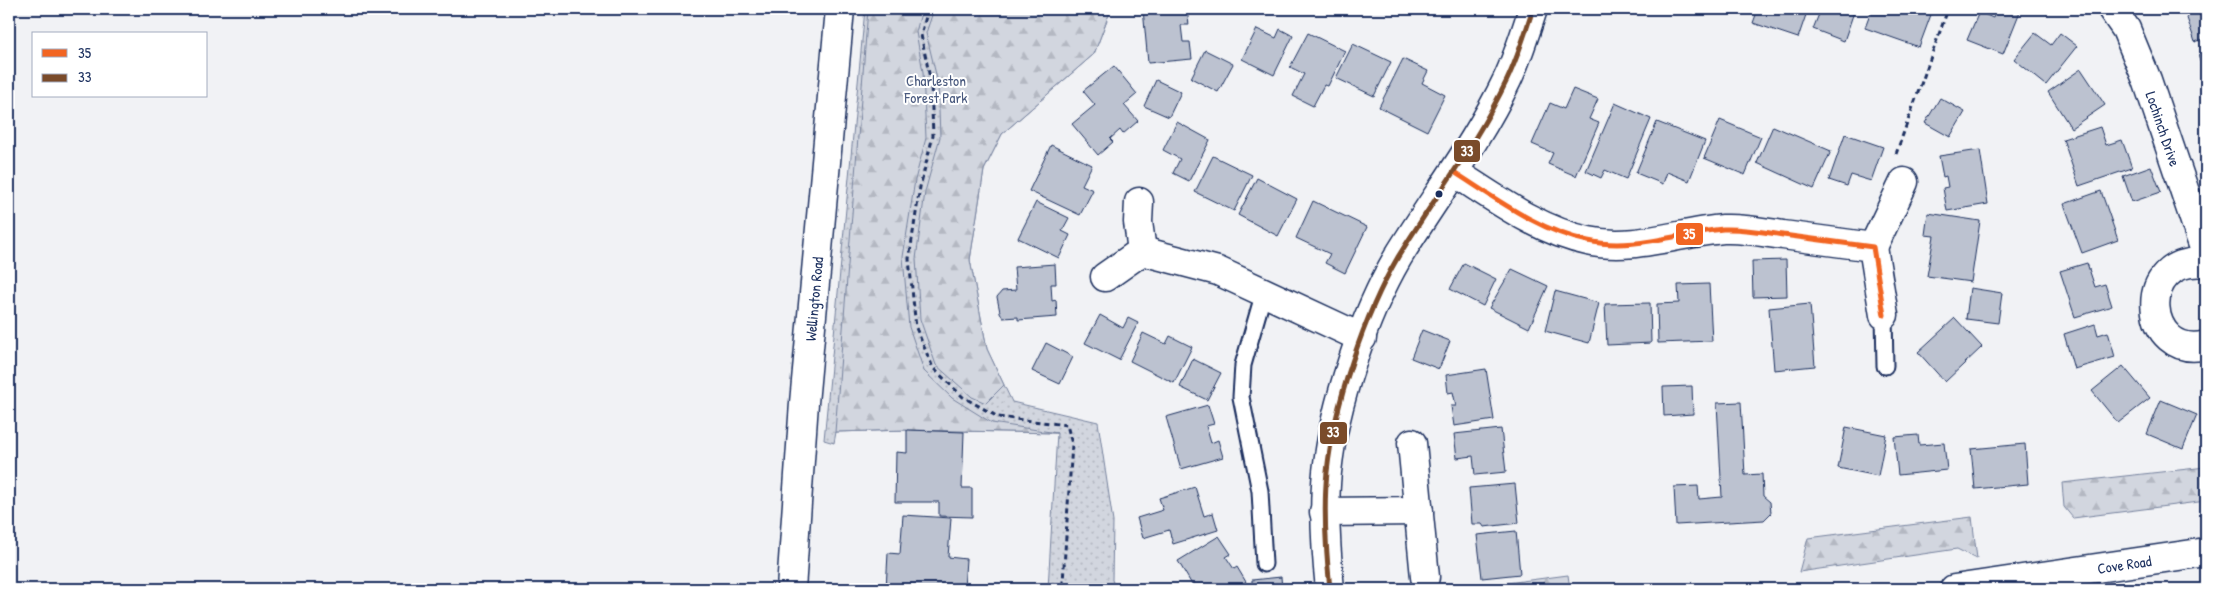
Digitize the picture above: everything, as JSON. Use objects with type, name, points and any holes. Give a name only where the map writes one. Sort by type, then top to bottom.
[{"type":"street","name":"Wellington Road","points":[[791,589],[804,403],[840,9]]},
{"type":"street","points":[[1330,589],[1324,512],[1327,471],[1335,427],[1362,338],[1382,289],[1398,258],[1454,172],[1507,79],[1534,9]]},
{"type":"street","name":"Lochinch Drive","points":[[2112,9],[2126,29],[2147,80],[2206,254]]},
{"type":"street","points":[[1454,172],[1511,208],[1555,230],[1588,241],[1614,243],[1651,242],[1725,229],[1760,231],[1873,247]]},
{"type":"street","points":[[1884,315],[1873,247],[1904,182]]},
{"type":"street","points":[[1139,202],[1138,222],[1142,251]]},
{"type":"street","points":[[1105,277],[1142,251],[1218,271],[1362,338]]},
{"type":"street","points":[[2206,263],[2194,262],[2180,265],[2167,274],[2158,286],[2154,299],[2155,314],[2161,328],[2172,339],[2185,346],[2206,345]]},
{"type":"street","points":[[1412,443],[1425,577]]},
{"type":"street","points":[[1324,512],[1419,511]]},
{"type":"street","name":"Cove Road","points":[[1954,589],[2047,582],[2206,552]]},
{"type":"lane","points":[[1264,292],[1243,365],[1240,397],[1260,491],[1264,564]]},
{"type":"lane","points":[[1884,315],[1885,366]]},
{"type":"path","points":[[928,9],[921,35],[931,83],[933,136],[920,187],[909,259],[916,328],[933,368],[963,397],[998,417],[1067,425],[1072,444],[1064,589]]},
{"type":"path","points":[[1895,156],[1948,9]]},
{"type":"green space","name":"Charleston Forest Park","points":[[865,9],[1111,9],[1094,54],[1002,134],[984,170],[970,260],[987,349],[1012,402],[1098,422],[1113,522],[1112,580],[1116,589],[1048,589],[1057,433],[907,430],[836,432],[834,443],[824,440]]},
{"type":"green space","points":[[868,9],[922,9],[916,32],[923,72],[926,138],[915,180],[903,257],[909,327],[924,371],[952,398],[992,423],[1057,433],[907,430],[835,432]]},
{"type":"green space","points":[[934,9],[1111,9],[1094,54],[1002,134],[984,170],[970,260],[987,349],[1004,385],[986,403],[972,397],[936,365],[920,319],[916,259],[925,192],[940,137],[938,83],[926,33]]},
{"type":"green space","points":[[2206,467],[2206,501],[2073,518],[2064,507],[2062,483]]},
{"type":"green space","points":[[1972,517],[1977,559],[1957,549],[1799,572],[1808,538]]},
{"type":"green space","points":[[1568,575],[1570,589],[1461,589]]},
{"type":"building","points":[[1143,9],[1187,9],[1189,25],[1181,25],[1183,42],[1190,42],[1192,59],[1148,63]]},
{"type":"building","points":[[1758,9],[1808,9],[1798,38],[1753,23]]},
{"type":"building","points":[[1821,9],[1855,9],[1844,41],[1813,29]]},
{"type":"building","points":[[1872,9],[1924,9],[1932,12],[1919,47],[1865,28]]},
{"type":"building","points":[[1997,9],[2021,9],[2003,54],[1967,40],[1979,12],[1993,18]]},
{"type":"building","points":[[2184,9],[2206,9],[2206,38],[2195,42]]},
{"type":"building","points":[[1257,29],[1276,38],[1280,29],[1293,36],[1274,75],[1242,59]]},
{"type":"building","points":[[1308,33],[1345,51],[1328,86],[1324,85],[1313,106],[1293,96],[1304,74],[1290,67]]},
{"type":"building","points":[[2035,33],[2051,45],[2060,33],[2077,46],[2046,85],[2014,59]]},
{"type":"building","points":[[1353,44],[1391,62],[1374,96],[1336,78]]},
{"type":"building","points":[[1205,50],[1233,64],[1218,92],[1191,78]]},
{"type":"building","points":[[2206,52],[2206,75],[2205,76],[2198,55]]},
{"type":"building","points":[[1403,59],[1428,71],[1422,83],[1445,95],[1427,131],[1379,107]]},
{"type":"building","points":[[1114,66],[1137,94],[1124,105],[1138,121],[1123,134],[1120,130],[1110,139],[1113,142],[1098,155],[1072,124],[1095,105],[1083,91]]},
{"type":"building","points":[[2081,69],[2105,105],[2071,128],[2048,92]]},
{"type":"building","points":[[1156,80],[1181,92],[1169,117],[1144,106]]},
{"type":"building","points":[[1573,89],[1598,99],[1589,119],[1599,123],[1576,176],[1548,164],[1553,153],[1532,144],[1550,103],[1564,109]]},
{"type":"building","points":[[1940,98],[1965,112],[1950,137],[1925,123]]},
{"type":"building","points":[[1615,103],[1651,119],[1626,179],[1605,170],[1601,178],[1586,171]]},
{"type":"building","points":[[1720,120],[1761,137],[1745,175],[1704,158]]},
{"type":"building","points":[[1177,122],[1210,140],[1189,181],[1173,173],[1180,159],[1163,150]]},
{"type":"building","points":[[1657,122],[1705,141],[1689,181],[1667,172],[1663,184],[1636,173]]},
{"type":"building","points":[[1773,126],[1831,151],[1814,189],[1757,163]]},
{"type":"building","points":[[2100,127],[2106,145],[2122,140],[2132,168],[2079,186],[2063,139]]},
{"type":"building","points":[[1845,134],[1883,147],[1871,181],[1851,175],[1847,186],[1829,180]]},
{"type":"building","points":[[1051,145],[1092,165],[1082,185],[1093,190],[1080,215],[1029,191]]},
{"type":"building","points":[[1980,150],[1988,204],[1947,211],[1943,188],[1948,187],[1946,176],[1943,177],[1939,156]]},
{"type":"building","points":[[1213,156],[1252,175],[1234,211],[1195,192]]},
{"type":"building","points":[[2151,166],[2161,192],[2132,202],[2123,176]]},
{"type":"building","points":[[1257,178],[1297,199],[1278,236],[1238,215]]},
{"type":"building","points":[[2101,191],[2118,240],[2082,253],[2064,204]]},
{"type":"building","points":[[1313,201],[1367,227],[1345,273],[1325,263],[1330,254],[1296,238]]},
{"type":"building","points":[[1036,202],[1069,218],[1062,231],[1070,235],[1059,258],[1018,238]]},
{"type":"building","points":[[1928,213],[1980,221],[1971,282],[1927,276],[1934,236],[1925,235]]},
{"type":"building","points":[[1786,260],[1787,296],[1753,297],[1752,261]]},
{"type":"building","points":[[1464,263],[1496,279],[1483,306],[1450,289]]},
{"type":"building","points":[[2087,263],[2095,287],[2105,284],[2112,306],[2075,317],[2060,271]]},
{"type":"building","points":[[1055,264],[1056,284],[1051,284],[1052,301],[1056,300],[1057,317],[1018,320],[1018,317],[1003,318],[997,297],[1002,291],[1016,290],[1014,267]]},
{"type":"building","points":[[1512,269],[1548,286],[1529,328],[1489,308]]},
{"type":"building","points":[[1709,284],[1712,341],[1658,343],[1657,304],[1679,303],[1678,285]]},
{"type":"building","points":[[1970,288],[2002,293],[1998,323],[1966,319]]},
{"type":"building","points":[[1555,291],[1599,303],[1589,343],[1545,331]]},
{"type":"building","points":[[1650,303],[1651,343],[1607,345],[1605,304]]},
{"type":"building","points":[[1810,304],[1815,366],[1774,370],[1769,308]]},
{"type":"building","points":[[1100,315],[1123,328],[1128,318],[1138,323],[1119,360],[1085,343]]},
{"type":"building","points":[[1955,318],[1982,347],[1945,382],[1918,352]]},
{"type":"building","points":[[2095,324],[2098,335],[2108,332],[2115,357],[2074,369],[2064,334]]},
{"type":"building","points":[[1422,330],[1450,341],[1439,369],[1411,358]]},
{"type":"building","points":[[1143,333],[1166,344],[1170,336],[1192,347],[1174,383],[1130,361]]},
{"type":"building","points":[[1046,343],[1073,357],[1060,384],[1032,371]]},
{"type":"building","points":[[1193,359],[1221,373],[1207,400],[1180,387]]},
{"type":"building","points":[[2123,366],[2150,398],[2118,423],[2092,391]]},
{"type":"building","points":[[1486,369],[1494,420],[1454,426],[1451,406],[1456,406],[1453,392],[1448,393],[1446,375]]},
{"type":"building","points":[[1692,386],[1693,414],[1664,416],[1663,387]]},
{"type":"building","points":[[2161,400],[2197,415],[2183,449],[2147,434]]},
{"type":"building","points":[[1741,402],[1745,475],[1762,474],[1763,496],[1770,502],[1771,513],[1764,520],[1676,525],[1674,487],[1698,486],[1699,499],[1722,497],[1717,403]]},
{"type":"building","points":[[1208,405],[1214,424],[1206,426],[1211,443],[1218,440],[1223,457],[1181,469],[1166,417]]},
{"type":"building","points":[[1846,427],[1886,435],[1878,476],[1838,468]]},
{"type":"building","points":[[1501,429],[1506,472],[1475,475],[1473,456],[1457,458],[1454,434]]},
{"type":"building","points":[[907,430],[964,432],[962,488],[972,488],[972,517],[939,516],[939,502],[895,502],[896,452],[907,453]]},
{"type":"building","points":[[1918,435],[1919,445],[1944,443],[1947,470],[1898,475],[1894,437]]},
{"type":"building","points":[[2025,444],[2028,484],[1975,489],[1971,449]]},
{"type":"building","points":[[1515,484],[1519,523],[1484,527],[1482,524],[1472,524],[1469,488]]},
{"type":"building","points":[[1195,487],[1204,516],[1213,513],[1218,530],[1173,544],[1169,530],[1143,538],[1137,518],[1163,510],[1159,498]]},
{"type":"building","points":[[903,515],[951,518],[948,557],[966,559],[964,589],[886,589],[888,553],[900,554]]},
{"type":"building","points":[[1516,531],[1520,574],[1482,578],[1477,535]]},
{"type":"building","points":[[1219,536],[1231,554],[1226,557],[1234,569],[1237,567],[1246,582],[1234,589],[1193,589],[1178,561]]},
{"type":"building","points":[[1281,577],[1282,589],[1252,589],[1252,580]]},
{"type":"transit line","name":"33","points":[[1330,589],[1325,501],[1327,472],[1336,418],[1352,361],[1385,280],[1469,148],[1507,80],[1515,63],[1533,9]]},
{"type":"transit line","name":"35","points":[[1454,172],[1501,203],[1535,222],[1552,230],[1588,241],[1605,244],[1639,243],[1706,231],[1731,229],[1753,230],[1873,247],[1884,315]]}]
